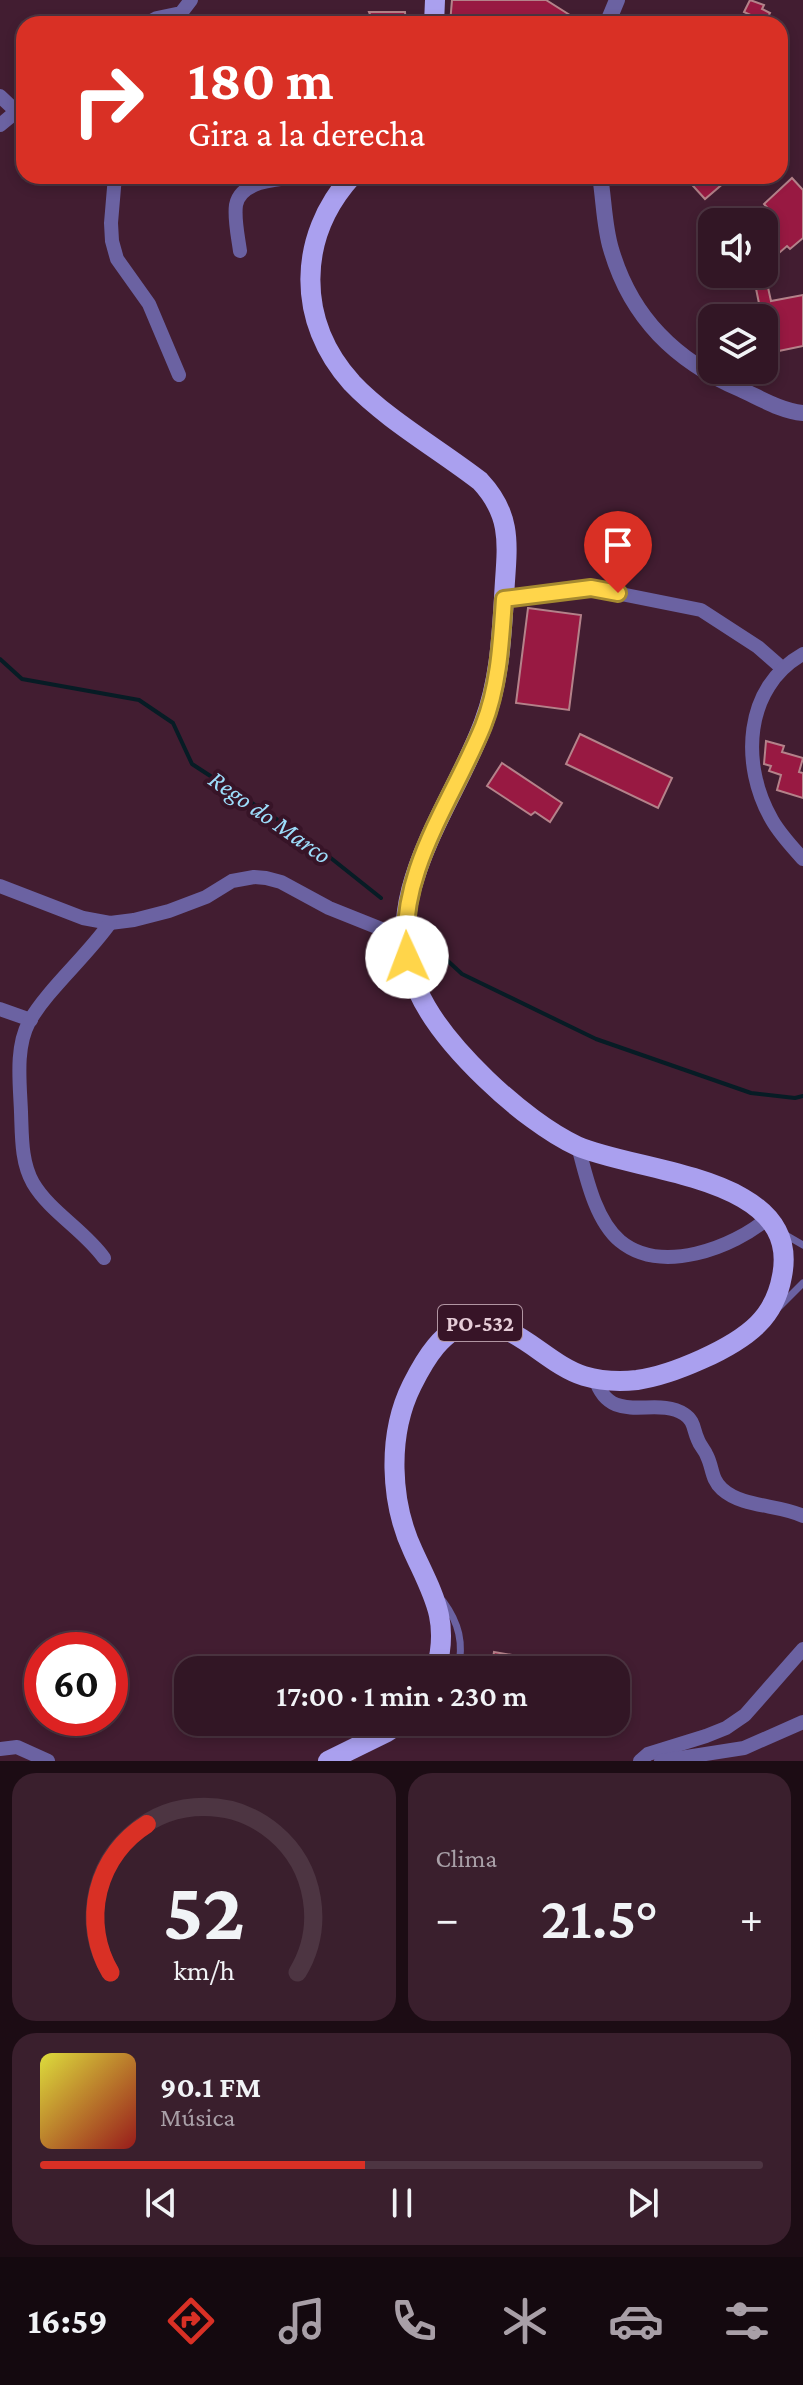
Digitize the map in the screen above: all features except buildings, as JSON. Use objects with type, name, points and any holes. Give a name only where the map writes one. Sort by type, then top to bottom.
[{"type":"main road","points":[[346,184],[325,213],[311,252],[309,276],[325,341],[336,363],[354,385],[460,465],[493,495],[506,529],[504,599],[494,694],[407,900],[404,938],[411,975],[419,995],[442,1032],[497,1089],[537,1121],[578,1146],[736,1193],[755,1205],[772,1224]]},
{"type":"main road","name":"PO-532","points":[[439,1656],[441,1623],[438,1603],[404,1527],[398,1504],[395,1453],[402,1411],[411,1388],[442,1340],[464,1325],[486,1323],[513,1334],[557,1364],[580,1375],[617,1381],[663,1373],[718,1350],[758,1325],[769,1311],[783,1275],[782,1244],[772,1224]]},
{"type":"main road","points":[[328,1761],[379,1736]]},
{"type":"street","points":[[177,16],[191,0]]},
{"type":"street","points":[[0,96],[16,108]]},
{"type":"street","points":[[114,184],[111,223],[117,259],[149,304],[179,375]]},
{"type":"street","points":[[240,251],[236,205],[243,190],[256,184]]},
{"type":"street","points":[[601,184],[610,246],[623,285],[639,311],[669,347],[711,376],[796,412],[803,425]]},
{"type":"street","points":[[504,599],[591,588],[701,610],[758,647],[782,668]]},
{"type":"street","points":[[803,654],[782,668],[766,689],[754,713],[751,736],[754,769],[771,818],[803,859]]},
{"type":"street","points":[[0,886],[83,918],[110,923],[169,911],[206,897],[232,881],[254,877],[281,882],[329,908],[404,938]]},
{"type":"street","points":[[104,1258],[80,1230],[45,1198],[34,1185],[25,1165],[20,1064],[21,1050],[31,1020],[110,923]]},
{"type":"street","points":[[0,1009],[31,1020]]},
{"type":"street","points":[[578,1146],[585,1175],[612,1232],[621,1242],[638,1251],[659,1256],[686,1255],[732,1242],[772,1224]]},
{"type":"street","points":[[595,1378],[599,1391],[610,1403],[684,1414],[694,1424],[698,1441],[710,1460],[712,1477],[723,1490],[744,1500],[803,1516]]},
{"type":"street","points":[[640,1761],[648,1754],[726,1728],[745,1715],[803,1649]]},
{"type":"street","points":[[661,1761],[744,1748],[803,1722]]},
{"type":"street","points":[[0,1749],[17,1747],[48,1761]]},
{"type":"lane","points":[[772,1224],[803,1245]]},
{"type":"lane","points":[[758,1325],[803,1283]]},
{"type":"lane","points":[[430,1583],[455,1619],[461,1640],[459,1656]]},
{"type":"waterway","name":"Rego do Marco","points":[[0,659],[22,679],[139,700],[173,723],[192,764],[307,839],[381,898]]},
{"type":"waterway","name":"Rego do Marco","points":[[424,939],[462,974],[596,1039],[751,1093],[795,1098],[803,1096]]},
{"type":"route","points":[[407,957],[404,938],[407,900],[425,851],[483,726],[494,694],[504,599],[591,588],[618,593]]}]
